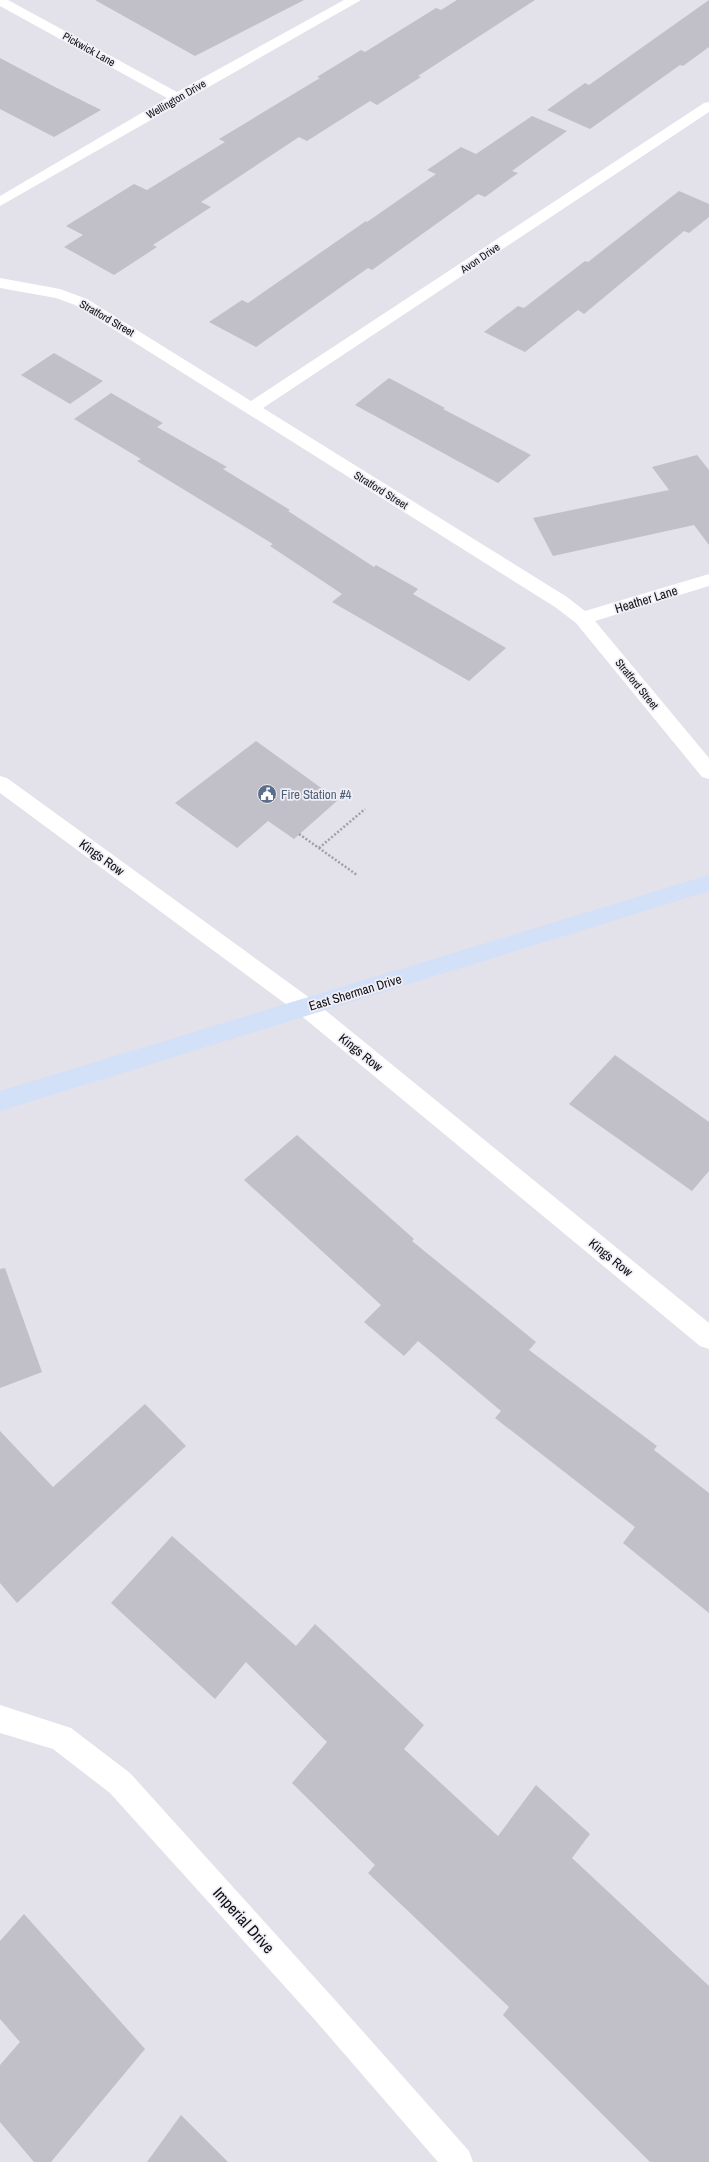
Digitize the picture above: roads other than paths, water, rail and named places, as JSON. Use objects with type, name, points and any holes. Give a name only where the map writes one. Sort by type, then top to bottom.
[{"type":"main road","name":"East Sherman Drive","points":[[0,1101],[709,883]]},
{"type":"street","name":"Pickwick Lane","points":[[0,0],[177,98]]},
{"type":"street","name":"Wellington Drive","points":[[0,202],[177,98],[354,0]]},
{"type":"street","name":"Avon Drive","points":[[252,409],[709,106]]},
{"type":"street","name":"Stratford Street","points":[[0,283],[60,294],[81,302],[562,602],[582,618],[709,772]]},
{"type":"street","name":"Heather Lane","points":[[582,618],[709,580]]},
{"type":"street","name":"Kings Row","points":[[0,783],[306,1007],[709,1338]]},
{"type":"street","name":"Imperial Drive","points":[[0,1719],[61,1738],[120,1782],[326,2010],[458,2162]]},
{"type":"place","name":"Fire Station #4","points":[[267,794]]}]
